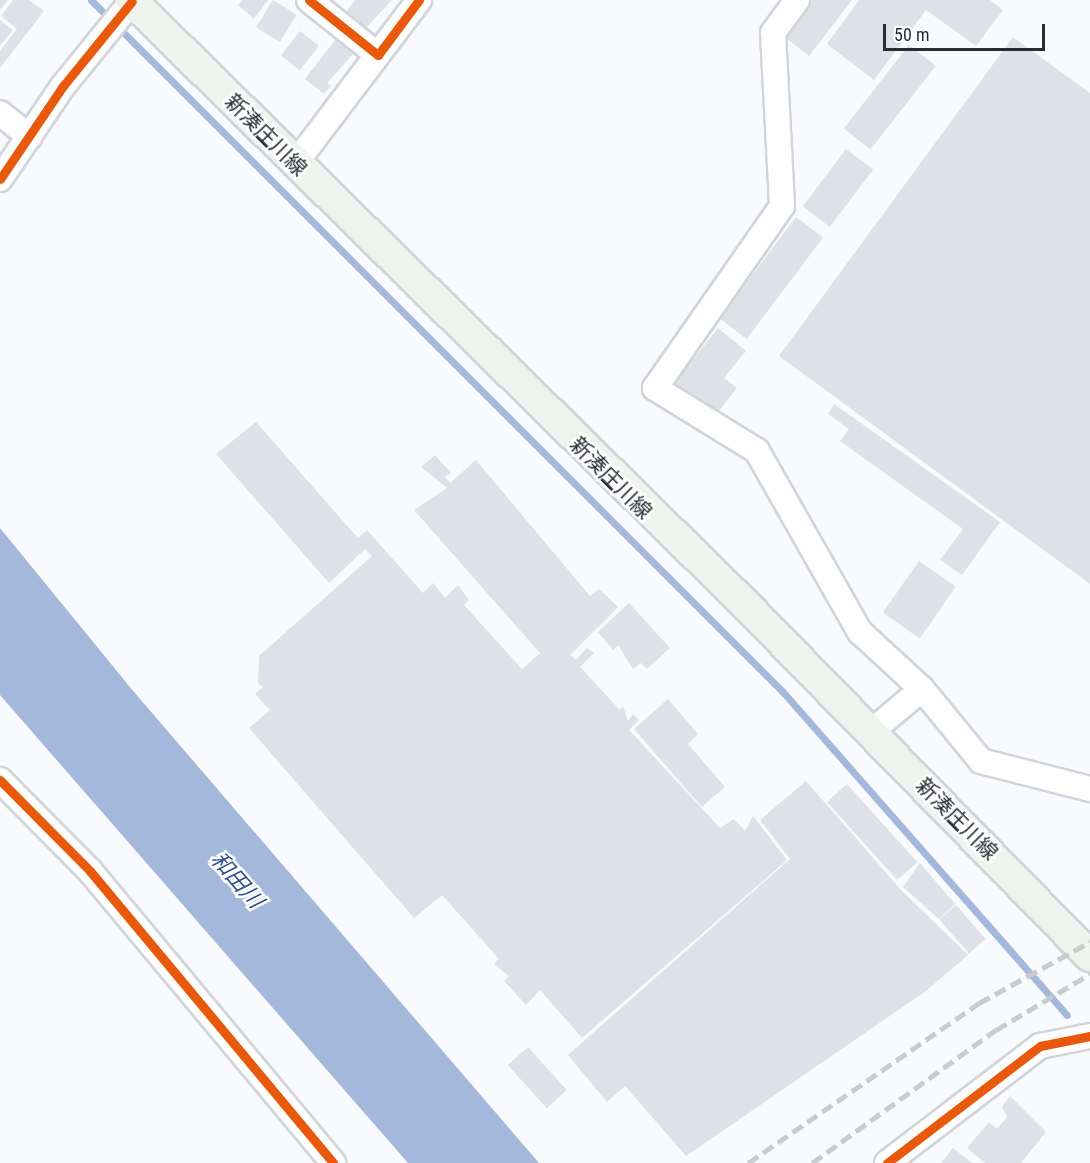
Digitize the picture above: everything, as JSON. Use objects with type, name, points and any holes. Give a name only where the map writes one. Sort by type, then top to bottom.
[{"type":"main road","name":"新湊庄川線","points":[[136,2],[295,164],[871,732],[1090,956]]},
{"type":"street","points":[[309,0],[378,55]]},
{"type":"street","points":[[295,164],[419,0]]},
{"type":"street","points":[[797,0],[773,33],[782,206],[655,388],[757,451],[860,632],[922,689],[981,761],[1090,789]]},
{"type":"street","points":[[0,179],[30,137],[136,2]]},
{"type":"street","points":[[0,113],[30,137]]},
{"type":"street","points":[[871,732],[922,689]]},
{"type":"street","points":[[0,780],[90,871],[333,1163]]},
{"type":"street","points":[[887,1163],[1040,1046],[1090,1036]]},
{"type":"water","name":"和田川","points":[[0,528],[134,692],[539,1163],[408,1163],[0,695]]},
{"type":"building","points":[[0,0],[8,0],[0,10]]},
{"type":"building","points":[[13,0],[29,0],[44,11],[0,68],[0,51],[17,29],[1,16]]},
{"type":"building","points":[[242,0],[268,0],[254,19],[238,5]]},
{"type":"building","points":[[273,0],[297,15],[280,42],[256,27]]},
{"type":"building","points":[[355,0],[392,0],[365,29],[345,13]]},
{"type":"building","points":[[800,0],[852,0],[809,56],[782,35]]},
{"type":"building","points":[[859,0],[990,0],[1003,10],[976,46],[926,10],[874,80],[827,44]]},
{"type":"building","points":[[0,20],[13,30],[0,46]]},
{"type":"building","points":[[300,31],[319,46],[300,70],[281,55]]},
{"type":"building","points":[[1013,37],[1090,93],[1090,584],[779,356]]},
{"type":"building","points":[[336,39],[354,53],[327,83],[331,86],[324,94],[305,79]]},
{"type":"building","points":[[909,45],[936,66],[871,149],[844,129]]},
{"type":"building","points":[[846,149],[873,169],[830,227],[803,207]]},
{"type":"building","points":[[796,217],[823,237],[747,339],[720,318]]},
{"type":"building","points":[[718,328],[746,351],[724,378],[737,388],[718,412],[673,385]]},
{"type":"building","points":[[834,404],[1000,522],[962,575],[940,560],[963,529],[840,441],[849,429],[828,414]]},
{"type":"building","points":[[256,422],[358,538],[367,530],[423,593],[433,583],[445,598],[458,585],[469,600],[464,605],[522,669],[540,653],[414,510],[447,488],[421,467],[435,455],[451,473],[445,477],[450,483],[476,460],[590,596],[599,589],[618,607],[570,655],[576,660],[587,648],[594,653],[580,667],[620,710],[623,706],[628,721],[633,714],[639,720],[629,730],[720,828],[734,819],[745,831],[753,816],[787,860],[582,1038],[540,990],[526,1005],[504,981],[509,976],[494,964],[499,959],[442,895],[414,918],[249,728],[270,710],[255,694],[263,687],[258,683],[259,656],[372,556],[365,549],[329,583],[216,454]]},
{"type":"building","points":[[919,561],[956,587],[920,638],[883,613]]},
{"type":"building","points":[[629,603],[670,648],[647,669],[641,663],[633,669],[618,645],[613,650],[598,632]]},
{"type":"building","points":[[668,699],[698,734],[688,744],[725,787],[702,807],[634,729]]},
{"type":"building","points":[[806,781],[902,891],[968,955],[926,991],[686,1156],[625,1086],[607,1102],[568,1055],[790,859],[760,820]]},
{"type":"building","points":[[847,784],[917,862],[897,880],[827,802]]},
{"type":"building","points":[[920,863],[955,904],[939,919],[903,887]]},
{"type":"building","points":[[956,905],[986,939],[969,953],[939,919]]},
{"type":"building","points":[[528,1047],[567,1090],[547,1108],[508,1065]]},
{"type":"building","points":[[1010,1096],[1046,1132],[1021,1163],[985,1163],[967,1148],[989,1122],[997,1129],[1007,1117],[1002,1107]]},
{"type":"building","points":[[953,1148],[972,1163],[941,1163]]},
{"type":"waterway","points":[[91,0],[783,692],[1067,1015]]},
{"type":"railway","points":[[748,1163],[979,1003],[1090,942]]},
{"type":"railway","points":[[812,1163],[996,1030],[1090,974]]},
{"type":"cycle path","points":[[309,0],[378,55],[419,0]]},
{"type":"cycle path","points":[[0,179],[63,86],[132,1]]},
{"type":"cycle path","points":[[0,780],[90,871],[333,1163]]},
{"type":"cycle path","points":[[887,1163],[1040,1046],[1090,1036]]}]
